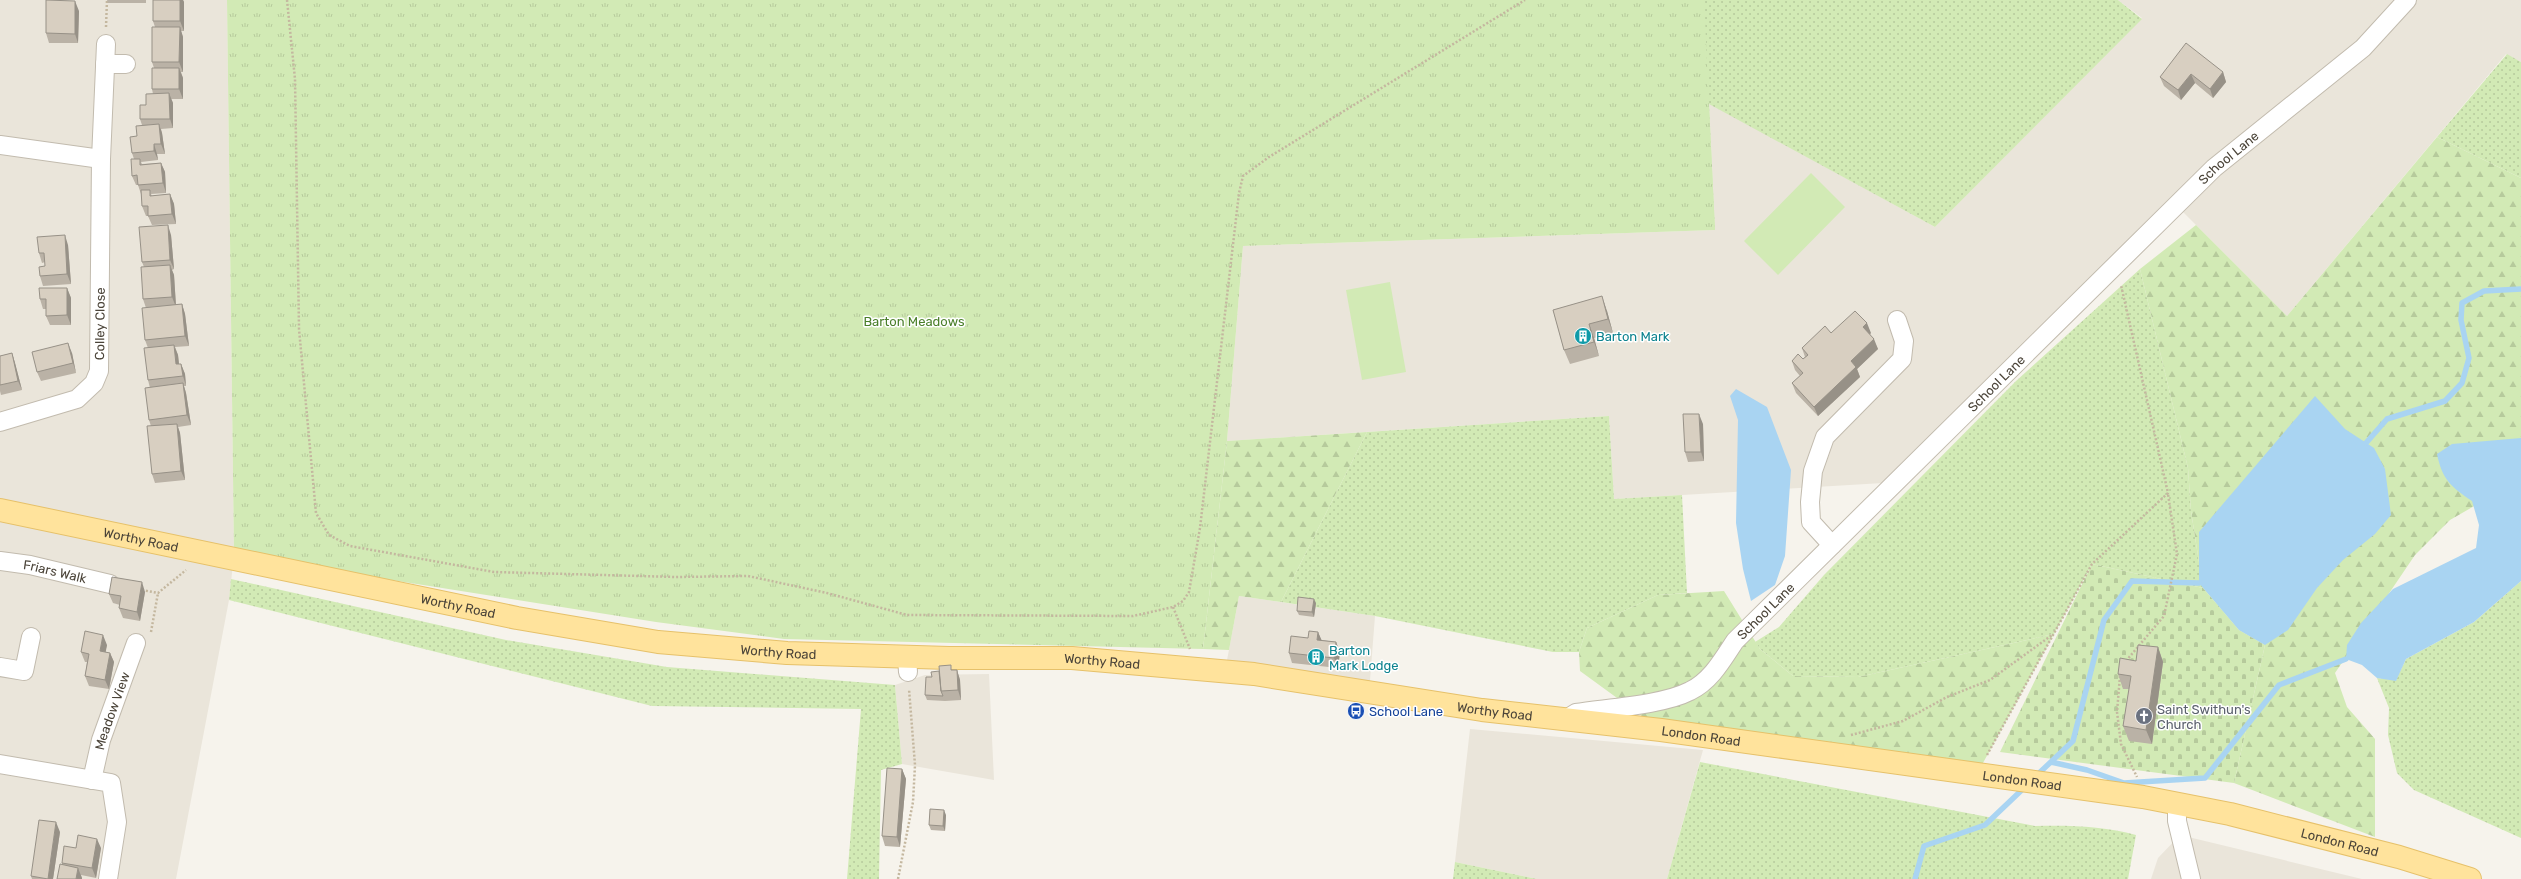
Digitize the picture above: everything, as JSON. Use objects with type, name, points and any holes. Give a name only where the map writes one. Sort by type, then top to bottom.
[{"type":"main road","name":"Worthy Road","points":[[0,510],[517,618],[658,642],[907,665],[1072,658],[1254,674],[1482,710],[1567,718]]},
{"type":"main road","name":"London Road","points":[[1567,718],[1978,772],[2143,796],[2230,814],[2391,855],[2470,879]]},
{"type":"street","name":"School Lane","points":[[1567,718],[1576,713],[1660,700],[1691,691],[1718,668],[1735,641],[2116,263],[2214,168],[2363,48],[2407,0]]},
{"type":"street","name":"Colley Close","points":[[0,422],[77,399],[94,383],[99,371],[101,159],[106,44]]},
{"type":"street","points":[[105,64],[126,64]]},
{"type":"street","points":[[0,145],[101,159]]},
{"type":"street","points":[[1832,545],[1811,522],[1810,496],[1813,471],[1826,437],[1902,359],[1904,341],[1897,320]]},
{"type":"street","name":"Friars Walk","points":[[0,561],[30,565],[110,584]]},
{"type":"street","points":[[0,667],[24,671],[31,637]]},
{"type":"street","name":"Meadow View","points":[[92,780],[101,740],[136,643]]},
{"type":"street","points":[[0,764],[111,783],[117,822],[108,879]]},
{"type":"street","points":[[2177,804],[2177,821],[2191,879]]},
{"type":"path","points":[[106,44],[107,0]]},
{"type":"path","points":[[287,0],[295,79],[299,329],[316,513],[329,535],[350,546],[494,572],[676,577],[748,576],[828,593],[907,615],[1133,616],[1173,607],[1183,601],[1189,592],[1200,528],[1239,193],[1243,176],[1276,153],[1525,0]]},
{"type":"path","points":[[2116,263],[2168,493],[2177,554],[2164,616],[2122,665]]},
{"type":"path","points":[[1978,772],[2092,564],[2168,493]]},
{"type":"path","points":[[136,643],[149,640],[158,593],[187,569]]},
{"type":"path","points":[[110,584],[158,593]]},
{"type":"path","points":[[1173,607],[1199,669]]},
{"type":"path","points":[[1845,737],[1902,721],[1947,697],[1990,680],[2054,634]]},
{"type":"path","points":[[898,879],[913,802],[915,764],[907,665]]},
{"type":"path","points":[[2121,672],[2118,685],[2121,744],[2139,782],[2143,796]]},
{"type":"path","points":[[2118,685],[2123,684]]},
{"type":"shaded area","points":[[0,0],[227,0],[234,555],[229,600],[176,879],[0,879]]},
{"type":"shaded area","points":[[2118,0],[2521,0],[2521,62],[2506,54],[2287,316],[2176,205],[1883,483],[1614,499],[1609,416],[1227,441],[1243,246],[1715,230],[1709,103],[1935,227],[2142,18]]},
{"type":"shaded area","points":[[1239,596],[1375,616],[1369,693],[1225,671]]},
{"type":"shaded area","points":[[989,674],[994,780],[902,764],[895,685],[925,675]]},
{"type":"shaded area","points":[[1470,729],[1703,750],[1667,879],[1537,879],[1455,862]]},
{"type":"shaded area","points":[[2180,835],[2362,879],[2151,879],[2158,858]]},
{"type":"green space","name":"Barton Meadows","points":[[227,0],[1704,0],[1715,230],[1243,246],[1227,441],[1203,649],[784,639],[656,622],[234,555]]},
{"type":"green space","points":[[1554,0],[2118,0],[2142,19],[1935,227],[1709,104],[1715,230]]},
{"type":"green space","points":[[2507,54],[2521,62],[2521,178],[2437,137]]},
{"type":"green space","points":[[2437,137],[2521,178],[2521,479],[2450,520],[2415,555],[2335,673],[2347,707],[2375,739],[2375,837],[2234,783],[2265,645],[2239,630],[2203,588],[2191,511],[2188,468],[2140,269],[2196,225],[2287,316]]},
{"type":"green space","points":[[1811,173],[1845,207],[1778,275],[1744,241]]},
{"type":"green space","points":[[2140,269],[2188,468],[2191,511],[2203,588],[2092,564],[2054,634],[1858,677],[1793,676],[1760,649],[1755,642],[1779,627],[1824,575],[2016,381]]},
{"type":"green space","points":[[1390,282],[1406,372],[1362,380],[1346,290]]},
{"type":"green space","points":[[1609,416],[1614,499],[1682,495],[1687,593],[1658,595],[1587,628],[1579,652],[1553,652],[1375,616],[1281,602],[1367,432]]},
{"type":"green space","points":[[1367,432],[1281,602],[1239,596],[1229,650],[1203,649],[1227,441]]},
{"type":"green space","points":[[2092,564],[2203,588],[2239,630],[2265,645],[2234,783],[2000,752]]},
{"type":"green space","points":[[231,579],[506,640],[667,667],[895,685],[902,764],[881,770],[879,879],[847,879],[861,709],[652,706],[229,600]]},
{"type":"green space","points":[[2521,581],[2521,838],[2414,790],[2397,773],[2388,735],[2389,708],[2377,678],[2396,680],[2406,659],[2474,622]]},
{"type":"green space","points":[[1724,591],[1760,649],[1793,676],[1858,677],[2054,634],[1978,772],[1661,730],[1580,671],[1579,652],[1587,628],[1658,595]]},
{"type":"green space","points":[[1700,762],[2035,826],[2086,827],[2136,835],[2128,879],[1667,879]]},
{"type":"green space","points":[[1455,862],[1537,879],[1453,879]]},
{"type":"water","points":[[1736,389],[1767,407],[1791,470],[1785,556],[1775,585],[1751,601],[1743,569],[1736,523],[1738,420],[1730,396]]},
{"type":"water","points":[[2315,396],[2345,429],[2374,448],[2385,469],[2391,515],[2375,534],[2343,560],[2317,588],[2288,630],[2265,645],[2239,630],[2199,583],[2199,532]]},
{"type":"water","points":[[2521,438],[2521,581],[2474,622],[2406,659],[2396,681],[2377,678],[2362,665],[2346,659],[2347,645],[2361,623],[2393,589],[2476,548],[2479,525],[2472,501],[2448,482],[2439,463],[2437,454],[2452,444]]},
{"type":"building","points":[[46,0],[75,1],[75,34],[46,33]]},
{"type":"building","points":[[153,0],[180,0],[180,21],[153,21]]},
{"type":"building","points":[[152,27],[180,27],[179,62],[152,62]]},
{"type":"building","points":[[2186,43],[2223,72],[2210,89],[2191,74],[2178,90],[2160,77]]},
{"type":"building","points":[[152,68],[179,68],[179,89],[152,89]]},
{"type":"building","points":[[169,93],[170,119],[140,119],[140,105],[146,105],[146,94]]},
{"type":"building","points":[[159,124],[161,144],[154,144],[154,151],[132,153],[130,137],[137,136],[136,126]]},
{"type":"building","points":[[131,159],[140,159],[140,165],[161,163],[163,183],[138,185],[137,175],[132,176]]},
{"type":"building","points":[[141,190],[150,190],[150,196],[170,194],[172,214],[148,216],[148,206],[142,206]]},
{"type":"building","points":[[168,225],[170,260],[142,262],[139,227]]},
{"type":"building","points":[[65,235],[67,274],[40,276],[39,267],[45,266],[44,253],[39,253],[37,237]]},
{"type":"building","points":[[170,265],[172,297],[143,299],[141,267]]},
{"type":"building","points":[[39,288],[67,288],[67,315],[46,316],[46,299],[40,299]]},
{"type":"building","points":[[1602,296],[1608,319],[1589,324],[1594,342],[1564,350],[1553,310]]},
{"type":"building","points":[[182,304],[185,336],[145,340],[142,308]]},
{"type":"building","points":[[1855,311],[1867,323],[1863,327],[1874,339],[1851,361],[1856,367],[1814,407],[1792,383],[1803,373],[1792,361],[1798,354],[1803,359],[1808,355],[1802,348],[1825,326],[1831,333]]},
{"type":"building","points":[[68,343],[73,363],[37,372],[32,352]]},
{"type":"building","points":[[174,345],[176,364],[181,364],[183,376],[148,380],[144,348]]},
{"type":"building","points":[[12,353],[18,381],[0,385],[0,356]]},
{"type":"building","points":[[183,383],[187,415],[149,420],[145,388]]},
{"type":"building","points":[[1683,414],[1699,414],[1701,452],[1685,452]]},
{"type":"building","points":[[177,424],[181,471],[152,474],[147,426]]},
{"type":"building","points":[[112,577],[142,582],[137,612],[119,608],[121,596],[109,594]]},
{"type":"building","points":[[1298,597],[1314,599],[1312,612],[1297,611]]},
{"type":"building","points":[[85,631],[103,635],[100,651],[110,653],[105,680],[85,676],[89,654],[81,652]]},
{"type":"building","points":[[1309,631],[1318,632],[1317,640],[1336,642],[1334,658],[1289,653],[1291,636],[1308,638]]},
{"type":"building","points":[[2138,645],[2158,647],[2146,730],[2123,726],[2131,676],[2118,674],[2120,658],[2136,661]]},
{"type":"building","points":[[951,665],[951,670],[957,670],[958,690],[941,691],[939,666]]},
{"type":"building","points":[[939,671],[943,696],[925,695],[926,677],[932,677],[931,672]]},
{"type":"building","points":[[887,768],[902,769],[897,837],[882,836]]},
{"type":"building","points":[[930,809],[944,810],[943,826],[929,825]]},
{"type":"building","points":[[39,820],[56,822],[48,879],[31,876]]},
{"type":"building","points":[[78,835],[97,839],[92,868],[62,863],[64,846],[76,848]]},
{"type":"building","points":[[60,864],[78,868],[76,879],[57,879]]},
{"type":"waterway","points":[[2366,443],[2387,419],[2445,401],[2462,383],[2469,358],[2461,320],[2462,303],[2484,291],[2521,289]]},
{"type":"waterway","points":[[2036,776],[2073,741],[2104,620],[2132,581],[2199,583]]},
{"type":"waterway","points":[[2051,762],[2087,770],[2124,783],[2205,778],[2279,685],[2346,659]]},
{"type":"waterway","points":[[1915,879],[1924,846],[1985,825],[2026,786]]},
{"type":"place","name":"Barton Mark","points":[[1583,336]]},
{"type":"place","name":"Barton Mark Lodge","points":[[1316,657]]},
{"type":"place","name":"School Lane","points":[[1356,711]]},
{"type":"place","name":"Saint Swithun's Church","points":[[2144,716]]}]
